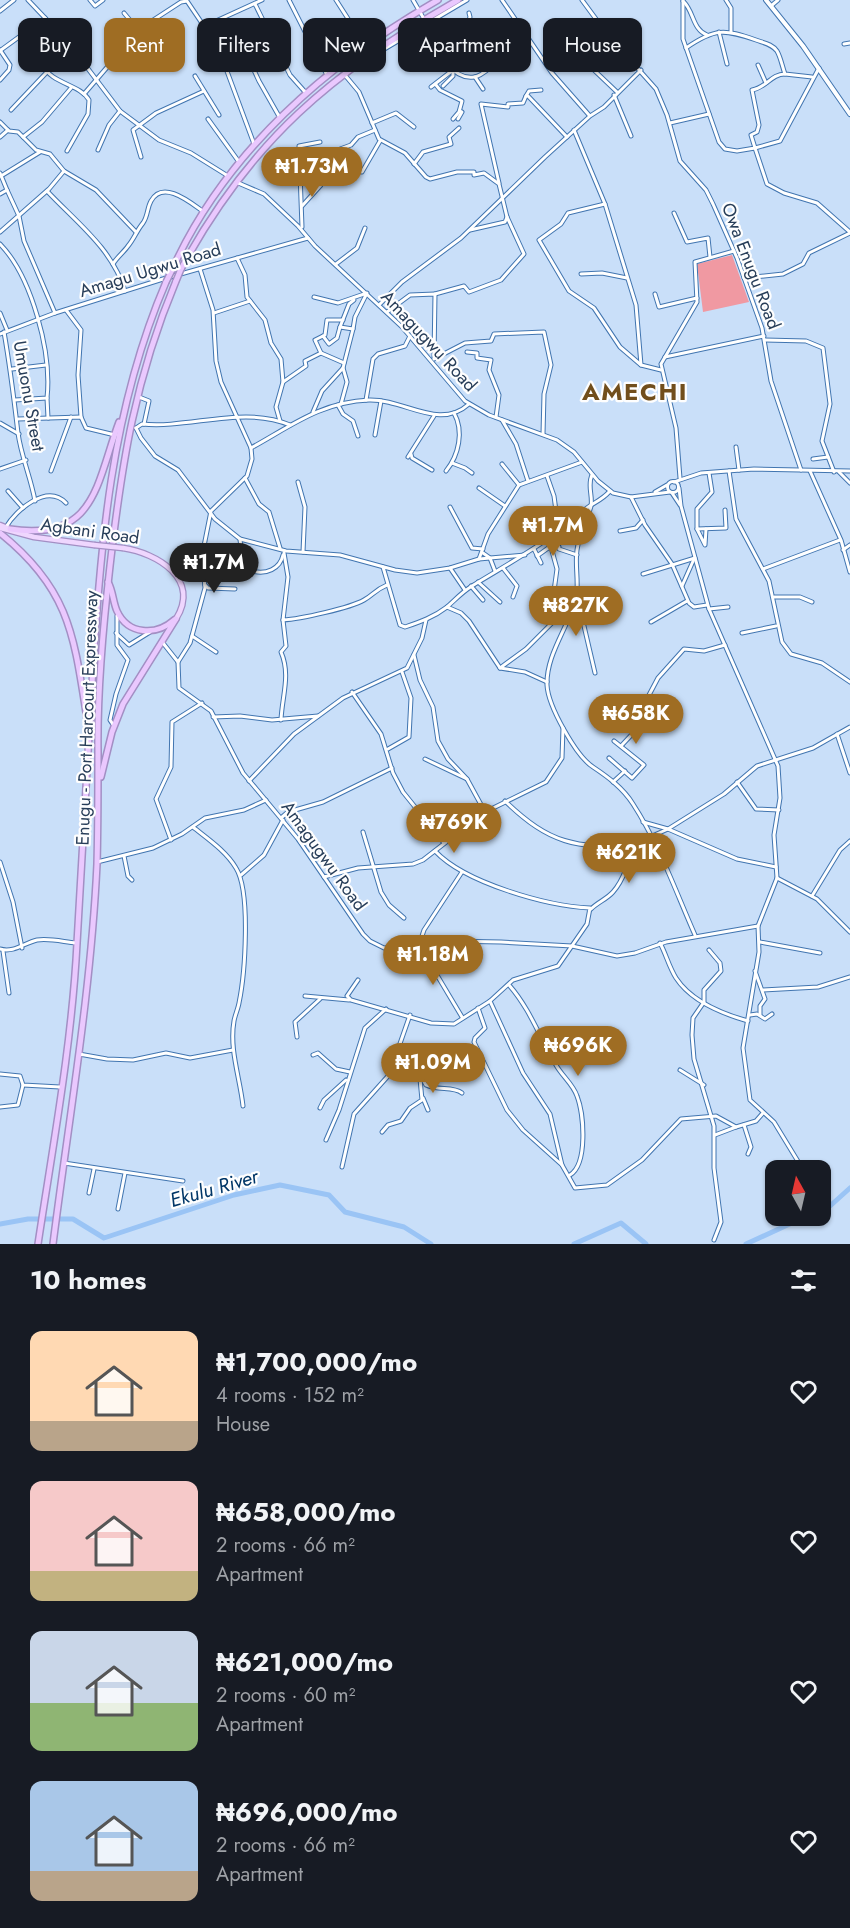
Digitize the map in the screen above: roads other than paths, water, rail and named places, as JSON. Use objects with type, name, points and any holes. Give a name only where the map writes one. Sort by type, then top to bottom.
[{"type":"highway","name":"Enugu - Port Harcourt Expressway","points":[[386,32],[438,0]]},
{"type":"highway","name":"Enugu - Port Harcourt Expressway","points":[[429,18],[458,0]]},
{"type":"highway","name":"Enugu - Port Harcourt Expressway","points":[[38,1244],[77,943],[88,727],[98,589],[123,412],[142,342],[166,282],[204,212],[229,176],[280,118],[331,72]]},
{"type":"highway","name":"Enugu - Port Harcourt Expressway","points":[[53,1244],[87,992],[97,862],[101,672],[108,581],[135,397],[155,332],[181,269],[236,182],[286,123],[348,72]]},
{"type":"highway","points":[[4,527],[45,531],[66,525],[80,515],[97,490],[123,412]]},
{"type":"highway","points":[[0,533],[33,563],[60,601],[77,654],[88,727]]},
{"type":"highway","points":[[108,581],[121,618],[134,628],[151,632],[163,643]]},
{"type":"highway","points":[[151,632],[168,626],[176,619]]},
{"type":"highway","points":[[99,784],[114,726],[132,686],[163,643],[176,619]]},
{"type":"main road","points":[[766,0],[819,68],[850,114]]},
{"type":"main road","name":"Agbani Road","points":[[4,527],[17,533]]},
{"type":"main road","name":"Agbani Road","points":[[4,527],[17,533],[151,554],[170,568],[182,594],[182,606],[176,619]]},
{"type":"street","points":[[0,11],[14,0]]},
{"type":"street","points":[[28,0],[45,18]]},
{"type":"street","points":[[90,0],[95,6],[103,0]]},
{"type":"street","points":[[157,18],[186,0],[200,18]]},
{"type":"street","points":[[224,18],[262,0]]},
{"type":"street","points":[[289,0],[327,75]]},
{"type":"street","points":[[336,0],[348,18]]},
{"type":"street","points":[[413,0],[421,18]]},
{"type":"street","points":[[430,18],[467,0]]},
{"type":"street","points":[[502,0],[552,73],[590,116]]},
{"type":"street","name":"Owa Enugu Road","points":[[582,0],[595,18]]},
{"type":"street","points":[[687,5],[688,0]]},
{"type":"street","points":[[726,0],[731,8],[731,32]]},
{"type":"street","points":[[771,6],[778,0]]},
{"type":"street","points":[[682,1],[687,5],[699,30],[707,35]]},
{"type":"street","points":[[682,1],[681,35],[719,142],[725,149],[737,151],[780,141],[812,77],[819,68]]},
{"type":"street","points":[[255,4],[262,18]]},
{"type":"street","points":[[124,13],[128,18]]},
{"type":"street","points":[[469,13],[470,18]]},
{"type":"street","points":[[719,32],[727,64]]},
{"type":"street","points":[[686,48],[707,35],[731,32],[772,47],[779,56],[785,74]]},
{"type":"street","points":[[0,80],[9,70],[10,65],[0,50],[18,37]]},
{"type":"street","points":[[398,38],[344,75],[359,92],[380,141],[405,153],[430,179],[457,172],[474,172],[474,175],[484,173],[499,184]]},
{"type":"street","points":[[844,44],[850,43]]},
{"type":"street","points":[[758,65],[766,83]]},
{"type":"street","name":"Owa Enugu Road","points":[[642,71],[658,93],[670,123],[680,161],[706,190],[734,251],[765,338],[771,381],[801,470]]},
{"type":"street","points":[[11,110],[47,72],[84,94],[89,100],[89,110],[67,151]]},
{"type":"street","points":[[89,72],[120,111],[138,125],[159,140],[191,153],[229,176]]},
{"type":"street","points":[[84,94],[104,72]]},
{"type":"street","points":[[229,72],[242,116],[255,146]]},
{"type":"street","points":[[255,72],[280,118]]},
{"type":"street","points":[[289,72],[306,93]]},
{"type":"street","points":[[451,72],[434,86],[462,101],[455,119]]},
{"type":"street","points":[[443,86],[453,76],[453,72]]},
{"type":"street","points":[[459,72],[475,77],[483,89]]},
{"type":"street","points":[[475,77],[483,72]]},
{"type":"street","points":[[595,72],[616,94],[631,136]]},
{"type":"street","points":[[379,305],[403,281],[468,230],[574,130],[604,107],[639,72]]},
{"type":"street","points":[[744,278],[783,274],[803,264],[809,253],[850,232],[817,203],[783,193],[767,184],[751,135],[757,132],[759,125],[752,90],[776,75],[812,77]]},
{"type":"street","points":[[195,76],[219,115]]},
{"type":"street","points":[[23,137],[42,122],[71,88]]},
{"type":"street","points":[[387,312],[410,295],[435,294],[464,286],[469,292],[478,290],[501,280],[524,254],[524,248],[507,217],[481,104],[508,107],[508,104],[523,104],[529,90],[541,90]]},
{"type":"street","points":[[141,157],[134,130],[138,125],[156,113],[204,91]]},
{"type":"street","points":[[527,96],[567,137]]},
{"type":"street","points":[[98,150],[109,125],[120,111]]},
{"type":"street","points":[[372,123],[396,113],[414,127]]},
{"type":"street","points":[[670,123],[709,114]]},
{"type":"street","points":[[207,119],[222,135],[240,163]]},
{"type":"street","points":[[0,122],[8,130]]},
{"type":"street","points":[[414,164],[423,152],[451,144],[449,136],[459,128]]},
{"type":"street","points":[[0,136],[8,130],[16,130],[40,152],[50,154],[64,171],[96,190],[132,226],[135,232]]},
{"type":"street","points":[[299,177],[332,152],[351,145],[358,137],[375,130]]},
{"type":"street","points":[[574,130],[605,204],[636,305],[641,365]]},
{"type":"street","points":[[328,182],[352,169],[362,172],[380,141]]},
{"type":"street","points":[[302,229],[299,146],[320,142]]},
{"type":"street","points":[[40,152],[1,175],[19,216],[24,241],[55,313]]},
{"type":"street","points":[[0,232],[47,191],[64,171]]},
{"type":"street","name":"Amagugwu Road","points":[[236,182],[264,194],[302,229],[308,238],[387,312],[434,361],[454,390],[469,404],[502,420],[543,434],[569,448],[609,491],[631,497],[671,492],[678,486]]},
{"type":"street","points":[[300,207],[321,185]]},
{"type":"street","points":[[0,194],[7,190]]},
{"type":"street","points":[[47,191],[88,231],[112,264],[124,291]]},
{"type":"street","points":[[112,264],[130,245],[135,232],[143,222],[152,198],[160,193],[177,195],[204,212]]},
{"type":"street","points":[[605,204],[568,213],[561,224],[539,240],[569,291],[594,308],[615,340],[641,365],[661,370]]},
{"type":"street","points":[[674,213],[687,242],[708,238],[710,257]]},
{"type":"street","points":[[468,230],[498,225],[505,222],[507,217]]},
{"type":"street","points":[[132,226],[139,226]]},
{"type":"street","points":[[336,264],[357,248],[365,228]]},
{"type":"street","name":"Amagu Ugwu Road","points":[[4,332],[36,319],[124,291],[308,238]]},
{"type":"street","points":[[0,244],[19,270],[45,341],[48,418]]},
{"type":"street","points":[[734,251],[694,263],[698,298],[675,341],[663,357],[661,370],[676,429],[681,478],[678,486],[681,506],[708,607],[776,759],[779,779],[774,835],[777,878],[758,926],[760,942],[743,1048],[752,1103],[774,1122],[797,1160]]},
{"type":"street","points":[[237,258],[245,275],[247,297],[267,324],[271,343],[281,359],[283,382],[276,407],[280,421]]},
{"type":"street","points":[[178,662],[192,636],[205,585],[202,556],[211,512],[245,478],[252,462],[251,448],[217,366],[214,314],[200,269]]},
{"type":"street","points":[[581,274],[602,273],[627,278]]},
{"type":"street","points":[[314,297],[334,304],[355,299],[367,293]]},
{"type":"street","points":[[358,436],[353,421],[343,414],[340,404],[346,381],[344,363],[355,317],[367,293]]},
{"type":"street","points":[[434,361],[435,294]]},
{"type":"street","points":[[655,294],[659,307],[679,300],[698,298]]},
{"type":"street","points":[[322,336],[329,344],[337,338],[349,304],[355,299]]},
{"type":"street","points":[[214,314],[250,301]]},
{"type":"street","points":[[66,310],[81,330],[78,375],[81,417],[86,428],[115,435]]},
{"type":"street","name":"Umuonu Street","points":[[0,313],[12,369],[18,434],[35,501]]},
{"type":"street","points":[[343,320],[327,320],[325,335],[315,340],[321,353],[344,363]]},
{"type":"street","points":[[340,327],[353,329]]},
{"type":"street","points":[[434,361],[465,343],[491,341],[494,334],[544,332],[551,365],[545,386],[543,434]]},
{"type":"street","points":[[366,400],[373,360],[378,354],[405,346],[410,336]]},
{"type":"street","points":[[663,357],[701,347],[765,338],[806,341],[823,348],[830,404],[822,441],[836,472],[850,483]]},
{"type":"street","points":[[467,352],[477,353],[477,358],[491,360],[489,370],[499,395],[496,417]]},
{"type":"street","points":[[283,382],[306,366],[305,361],[321,353]]},
{"type":"street","points":[[12,369],[46,365]]},
{"type":"street","points":[[313,412],[322,391],[344,368]]},
{"type":"street","points":[[135,397],[148,400],[144,424]]},
{"type":"street","points":[[15,400],[47,398]]},
{"type":"street","points":[[251,448],[313,412],[340,404],[366,400],[396,402],[434,416],[454,413],[469,404]]},
{"type":"street","points":[[375,435],[381,401]]},
{"type":"street","points":[[446,471],[452,463],[460,434],[454,413]]},
{"type":"street","points":[[432,470],[409,455],[434,416]]},
{"type":"street","points":[[51,471],[71,417]]},
{"type":"street","points":[[18,419],[81,417]]},
{"type":"street","points":[[129,428],[136,428],[144,424],[162,426],[237,418],[280,421],[290,425]]},
{"type":"street","points":[[502,420],[516,444],[528,481]]},
{"type":"street","points":[[0,423],[18,434]]},
{"type":"street","points":[[136,428],[147,446],[160,460],[178,470],[216,520],[240,539],[284,552],[340,555],[383,567],[417,573],[450,568],[479,559],[525,555]]},
{"type":"street","points":[[736,447],[739,470]]},
{"type":"street","points":[[813,459],[828,457]]},
{"type":"street","points":[[0,470],[26,460]]},
{"type":"street","points":[[479,559],[488,534],[519,485],[582,462]]},
{"type":"street","points":[[452,463],[465,468],[472,474]]},
{"type":"street","points":[[502,464],[519,485]]},
{"type":"street","points":[[653,494],[681,478],[709,473],[739,470],[850,471]]},
{"type":"street","points":[[729,471],[738,524],[763,569],[774,597],[776,626],[782,642],[790,654],[822,663],[850,682]]},
{"type":"street","points":[[810,471],[841,540],[850,572]]},
{"type":"street","points":[[706,529],[705,545],[696,529],[697,509],[712,492],[709,473]]},
{"type":"street","points":[[592,475],[589,483],[591,506],[577,555],[575,600],[552,659],[547,682],[550,699],[563,726],[591,766],[613,782],[630,800],[643,822],[695,936]]},
{"type":"street","points":[[547,476],[554,496],[559,547]]},
{"type":"street","points":[[245,478],[259,504],[269,512],[280,549]]},
{"type":"street","points":[[298,482],[305,507],[303,552]]},
{"type":"street","points":[[674,482],[678,486]]},
{"type":"street","points":[[668,485],[681,506]]},
{"type":"street","points":[[479,488],[506,506]]},
{"type":"street","points":[[8,490],[23,508]]},
{"type":"street","points":[[383,567],[400,625],[405,627],[426,620],[447,607],[471,586],[557,534],[609,491]]},
{"type":"street","points":[[4,527],[23,508],[35,501],[52,495],[61,497],[66,503]]},
{"type":"street","points":[[631,497],[672,564],[687,601],[694,607],[728,607]]},
{"type":"street","points":[[450,507],[472,548],[483,551],[490,558],[495,572]]},
{"type":"street","points":[[696,529],[726,528],[725,510]]},
{"type":"street","points":[[620,531],[636,528],[643,520]]},
{"type":"street","points":[[240,539],[242,558],[256,573],[276,567],[284,552]]},
{"type":"street","points":[[549,539],[557,569],[554,591]]},
{"type":"street","points":[[763,569],[841,540]]},
{"type":"street","points":[[843,550],[850,545]]},
{"type":"street","points":[[537,556],[551,546],[577,555]]},
{"type":"street","points":[[534,549],[541,563]]},
{"type":"street","points":[[281,720],[287,679],[286,664],[281,652],[286,646],[282,620],[288,577],[284,552]]},
{"type":"street","points":[[643,574],[695,558]]},
{"type":"street","points":[[681,586],[695,558]]},
{"type":"street","points":[[503,567],[516,586],[513,597]]},
{"type":"street","points":[[450,568],[465,590]]},
{"type":"street","points":[[478,582],[500,602]]},
{"type":"street","points":[[205,585],[208,588],[235,589]]},
{"type":"street","points":[[282,620],[322,614],[356,604],[367,599],[371,591],[387,585]]},
{"type":"street","points":[[471,586],[483,600]]},
{"type":"street","points":[[576,594],[595,673]]},
{"type":"street","points":[[774,597],[800,597],[812,602]]},
{"type":"street","points":[[500,668],[536,641],[575,600]]},
{"type":"street","points":[[651,622],[687,601]]},
{"type":"street","points":[[447,607],[470,621],[500,668],[525,672],[547,682]]},
{"type":"street","points":[[114,726],[110,720],[128,660],[117,645],[117,616]]},
{"type":"street","points":[[249,781],[294,734],[352,692],[402,672],[414,655],[426,620]]},
{"type":"street","points":[[742,633],[776,626]]},
{"type":"street","points":[[116,633],[129,645],[151,632]]},
{"type":"street","points":[[192,636],[216,652]]},
{"type":"street","name":"Amagugwu Road","points":[[163,643],[178,662],[179,688],[202,703],[213,717],[249,781],[282,819],[370,941],[384,948],[446,941],[572,946],[617,956],[635,953],[660,943],[758,926]]},
{"type":"street","points":[[621,746],[637,729],[639,714],[658,678],[684,649],[704,651],[725,645]]},
{"type":"street","points":[[414,655],[420,680],[433,707],[438,741],[448,759],[467,779],[485,812]]},
{"type":"street","points":[[388,749],[409,737],[411,698],[402,672]]},
{"type":"street","points":[[352,692],[371,717],[388,749],[392,768],[403,792],[444,843]]},
{"type":"street","points":[[171,840],[156,799],[171,767],[171,725],[177,717],[202,703]]},
{"type":"street","points":[[213,717],[240,716],[281,720],[319,716]]},
{"type":"street","points":[[324,877],[374,866],[416,863],[485,812],[540,786],[552,776],[564,751],[563,726]]},
{"type":"street","points":[[305,996],[351,1000],[443,1026],[454,1024],[530,973],[556,968],[587,924],[587,912],[618,886],[636,847],[724,794],[749,771],[776,759],[813,748],[850,727]]},
{"type":"street","points":[[837,734],[850,773]]},
{"type":"street","points":[[609,758],[632,778],[644,765],[614,741]]},
{"type":"street","points":[[425,759],[467,779]]},
{"type":"street","points":[[240,875],[264,855],[282,819],[288,812],[323,802],[392,768]]},
{"type":"street","points":[[613,782],[625,771]]},
{"type":"street","points":[[737,782],[756,809],[778,810]]},
{"type":"street","points":[[97,862],[148,850],[171,840],[208,816],[244,810],[266,800]]},
{"type":"street","points":[[505,801],[535,827],[565,843],[636,847]]},
{"type":"street","points":[[643,822],[668,829],[737,859],[777,867]]},
{"type":"street","points":[[193,827],[224,853],[240,875],[246,909],[239,1003],[234,1019],[232,1050],[243,1107]]},
{"type":"street","points":[[363,832],[386,902],[404,918]]},
{"type":"street","points":[[812,896],[840,849],[850,841]]},
{"type":"street","points":[[435,851],[462,871],[530,899],[591,909]]},
{"type":"street","points":[[124,856],[128,876],[132,880]]},
{"type":"street","points":[[0,862],[13,902],[22,948]]},
{"type":"street","points":[[462,871],[424,930],[419,945],[462,1017]]},
{"type":"street","points":[[777,878],[812,896],[834,914],[850,932]]},
{"type":"street","points":[[9,993],[2,950],[22,948],[39,940],[77,943]]},
{"type":"street","points":[[760,942],[820,953]]},
{"type":"street","points":[[660,943],[677,980],[704,1002],[722,1012],[749,1021]]},
{"type":"street","points":[[709,950],[720,963],[722,971],[704,990],[704,1002],[693,1018],[692,1035],[694,1059],[704,1085],[715,1135],[714,1168],[722,1222],[714,1240]]},
{"type":"street","points":[[754,969],[765,1000],[760,1006],[760,1016]]},
{"type":"street","points":[[763,990],[826,986],[850,977]]},
{"type":"street","points":[[351,1000],[347,996],[358,980]]},
{"type":"street","points":[[509,985],[528,1011],[555,1065],[578,1098],[583,1141],[579,1166],[570,1175]]},
{"type":"street","points":[[297,1037],[295,1022],[320,999]]},
{"type":"street","points":[[490,1001],[523,1073],[550,1114],[562,1165]]},
{"type":"street","points":[[478,1008],[485,1028],[474,1042],[502,1104],[523,1130],[562,1165],[570,1175],[571,1185],[575,1188],[604,1186],[641,1161],[681,1119],[718,1116],[736,1127]]},
{"type":"street","points":[[326,1140],[339,1110],[365,1028],[386,1009]]},
{"type":"street","points":[[750,1015],[766,1019],[772,1014]]},
{"type":"street","points":[[342,1167],[356,1111],[389,1075],[410,1015]]},
{"type":"street","points":[[79,1054],[107,1059],[133,1060],[166,1053],[190,1058],[232,1050]]},
{"type":"street","points":[[313,1055],[318,1053],[336,1069],[350,1071]]},
{"type":"street","points":[[394,1060],[419,1068],[426,1085],[434,1089],[455,1089],[462,1093]]},
{"type":"street","points":[[393,1066],[398,1068],[404,1064]]},
{"type":"street","points":[[680,1070],[704,1085]]},
{"type":"street","points":[[0,1074],[20,1076],[23,1085],[18,1105],[0,1107]]},
{"type":"street","points":[[422,1076],[423,1098],[428,1110]]},
{"type":"street","points":[[320,1107],[324,1100],[347,1079]]},
{"type":"street","points":[[23,1085],[60,1087]]},
{"type":"street","points":[[382,1132],[388,1125],[401,1122],[410,1108],[420,1103],[423,1098]]},
{"type":"street","points":[[715,1135],[756,1120],[763,1113]]},
{"type":"street","points":[[744,1125],[751,1147],[748,1155]]},
{"type":"street","points":[[64,1163],[183,1180]]},
{"type":"street","points":[[89,1193],[94,1168]]},
{"type":"street","points":[[118,1209],[125,1172]]},
{"type":"waterway","name":"Ekulu River","points":[[0,1224],[28,1219],[73,1219],[104,1238],[234,1195],[280,1185],[329,1195],[345,1212],[404,1227],[431,1244]]},
{"type":"waterway","name":"Ekulu River","points":[[831,1205],[850,1188]]},
{"type":"waterway","name":"Ekulu River","points":[[574,1244],[621,1223],[646,1244]]},
{"type":"waterway","name":"Ekulu River","points":[[746,1244],[785,1226]]},
{"type":"district","name":"AMECHI","points":[[635,392]]}]
